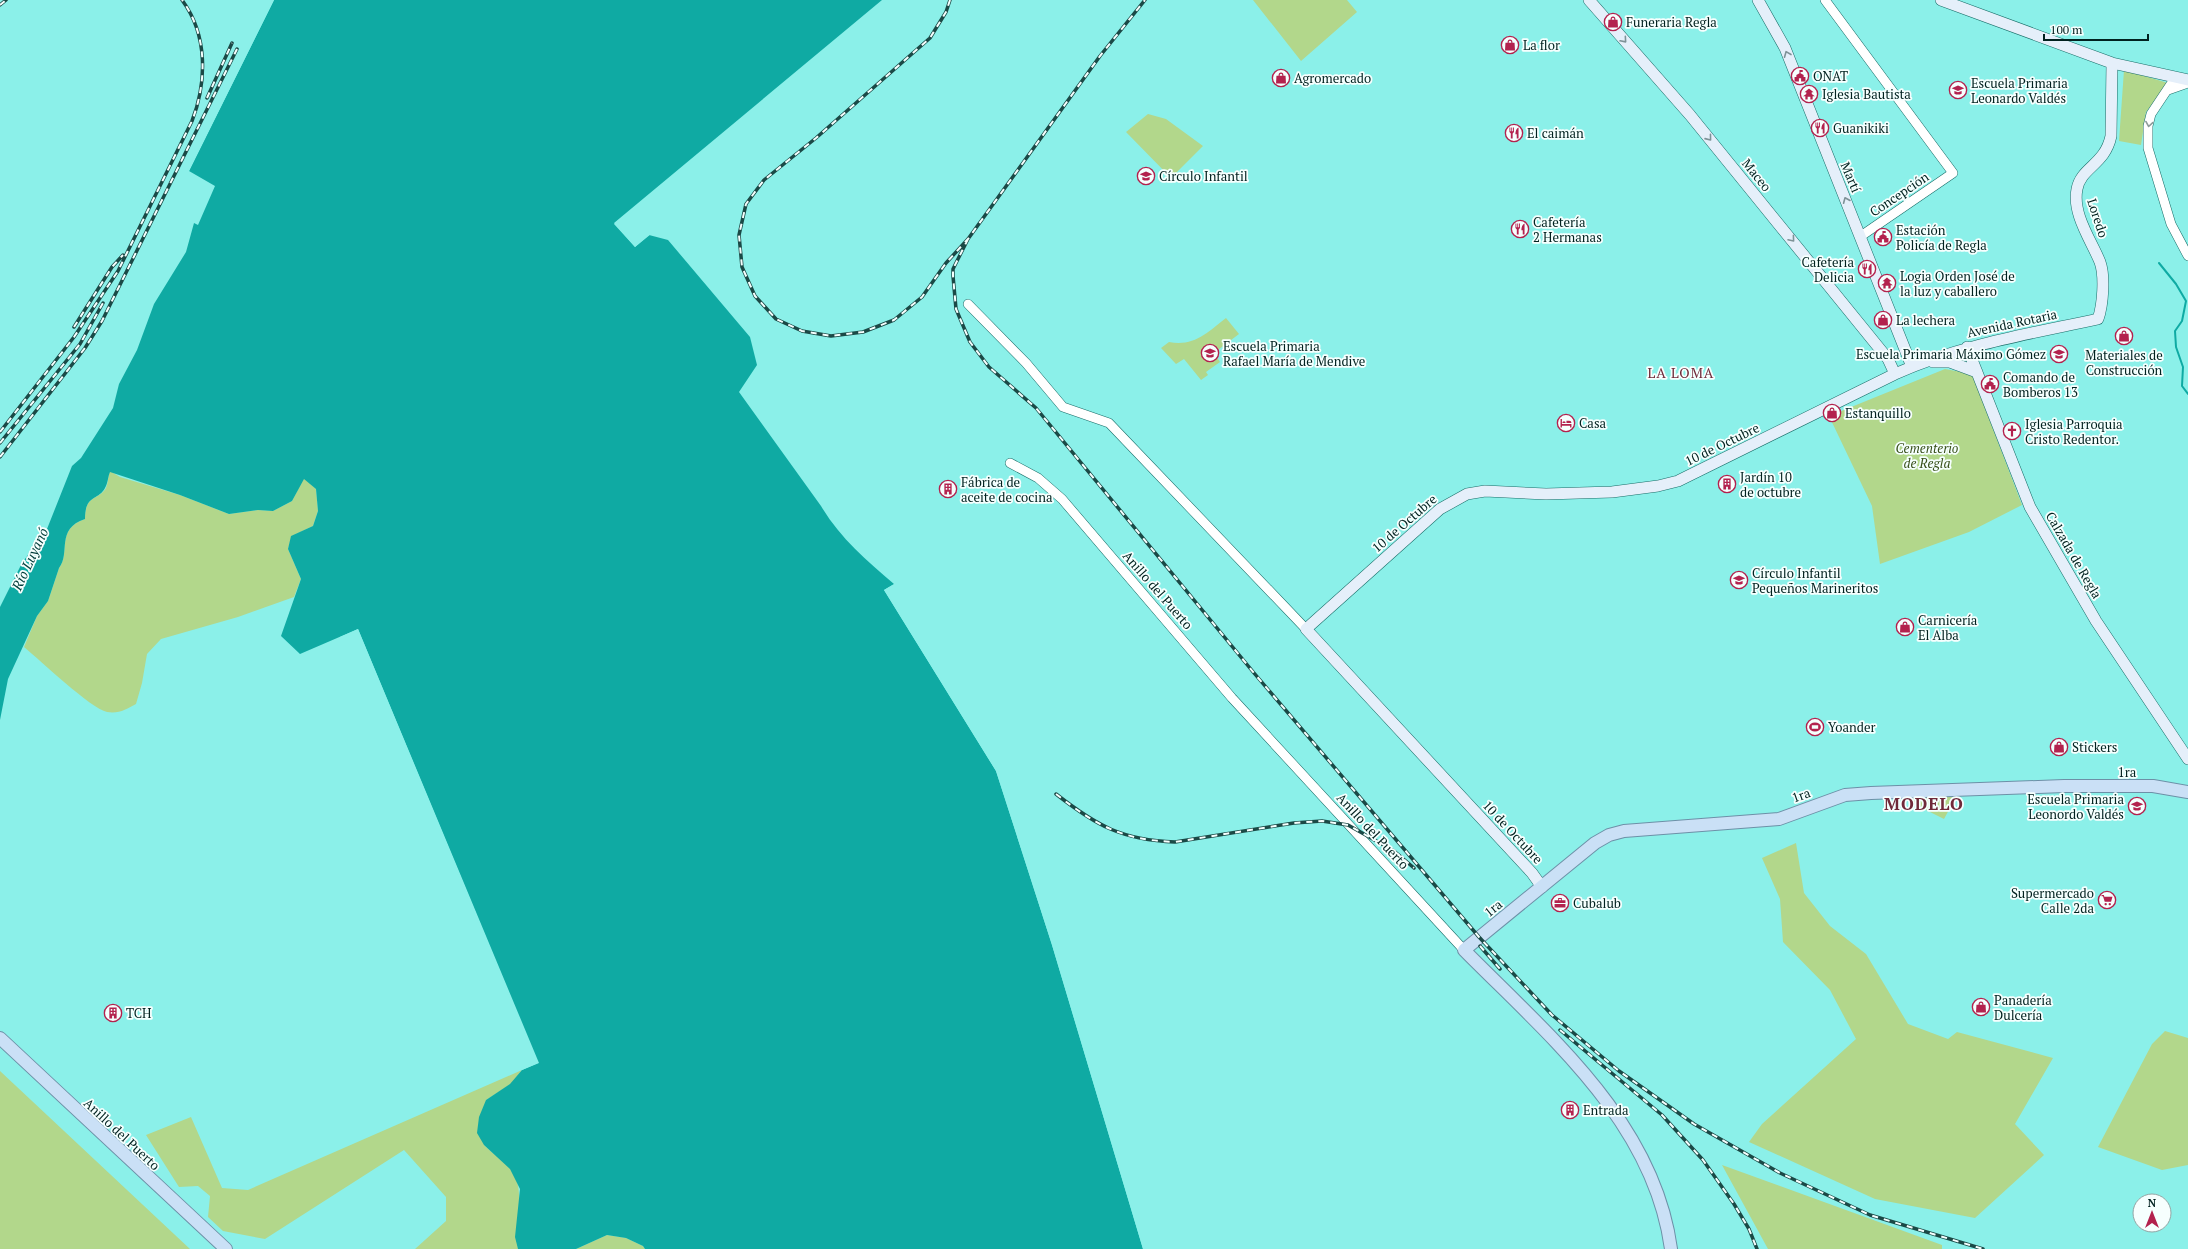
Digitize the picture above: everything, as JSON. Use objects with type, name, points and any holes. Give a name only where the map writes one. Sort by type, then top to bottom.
[{"type":"main road","name":"Maceo","points":[[1589,0],[1690,115],[1811,262],[1888,359],[1895,374]]},
{"type":"main road","name":"Martí","points":[[1758,0],[1784,48],[1912,367]]},
{"type":"main road","points":[[1941,0],[2112,63],[2188,81]]},
{"type":"main road","name":"Loredo","points":[[2098,319],[2102,308],[2100,263],[2091,243],[2077,203],[2077,189],[2086,172],[2097,164],[2108,148],[2111,136],[2112,63]]},
{"type":"main road","name":"Avenida Rotaria","points":[[1912,367],[1967,347],[2098,319]]},
{"type":"main road","name":"Calzada de Regla","points":[[1967,347],[2030,507],[2096,621],[2188,759]]},
{"type":"main road","points":[[1904,348],[1919,360],[1950,362],[1976,372]]},
{"type":"main road","name":"10 de Octubre","points":[[1542,886],[1532,873],[1306,629],[1440,509],[1468,494],[1490,491],[1546,494],[1612,492],[1658,486],[1678,481],[1912,367]]},
{"type":"main road","name":"1ra","points":[[1464,950],[1595,843],[1609,835],[1624,831],[1779,819],[1845,795],[2064,786],[2154,786],[2188,792]]},
{"type":"main road","name":"Anillo del Puerto","points":[[1464,950],[1566,1052],[1615,1111],[1644,1162],[1658,1195],[1668,1228],[1671,1249]]},
{"type":"main road","name":"Anillo del Puerto","points":[[0,1038],[226,1249]]},
{"type":"street","name":"Concepción","points":[[1825,0],[1952,173],[1860,236]]},
{"type":"street","points":[[2175,78],[2151,114],[2148,126],[2148,148],[2171,224],[2188,256]]},
{"type":"street","points":[[2168,90],[2188,81]]},
{"type":"street","points":[[968,304],[1026,363],[1063,407],[1109,423],[1306,629]]},
{"type":"street","name":"Anillo del Puerto","points":[[1010,462],[1038,478],[1062,499],[1232,698],[1464,950]]},
{"type":"green space","points":[[1253,0],[1347,0],[1357,12],[1301,61]]},
{"type":"green space","points":[[2124,70],[2168,83],[2146,112],[2141,145],[2119,141]]},
{"type":"green space","points":[[1148,114],[1166,119],[1203,146],[1171,178],[1126,132]]},
{"type":"green space","points":[[1226,318],[1239,334],[1214,353],[1220,362],[1206,372],[1208,375],[1201,380],[1184,359],[1176,364],[1161,348],[1169,342],[1186,342],[1200,337]]},
{"type":"green space","name":"Cementerio de Regla","points":[[1945,369],[1972,374],[2022,505],[1969,532],[1880,564],[1872,506],[1829,416]]},
{"type":"green space","points":[[110,471],[120,477],[180,495],[229,514],[258,510],[273,511],[292,501],[304,478],[316,489],[318,511],[313,526],[292,536],[288,549],[301,579],[294,597],[238,617],[161,639],[147,654],[142,683],[136,704],[123,711],[115,712],[107,712],[99,709],[89,702],[24,647],[37,616],[48,601],[62,562],[67,535],[76,523],[85,519],[87,505],[106,488]]},
{"type":"green space","points":[[1957,795],[1944,819],[1900,797]]},
{"type":"green space","points":[[1796,843],[1804,893],[1830,926],[1866,954],[1908,1024],[1948,1039],[1957,1032],[2053,1058],[2015,1124],[2044,1155],[1975,1218],[1875,1199],[1749,1142],[1762,1124],[1856,1039],[1830,990],[1783,942],[1780,899],[1762,858]]},
{"type":"green space","points":[[2165,1031],[2188,1038],[2188,1165],[2162,1170],[2098,1147],[2152,1044]]},
{"type":"green space","points":[[522,1070],[511,1084],[486,1100],[484,1145],[510,1168],[518,1186],[518,1249],[415,1249],[446,1221],[446,1197],[404,1150],[265,1239],[223,1231],[208,1217],[210,1196],[198,1186],[179,1187],[146,1135],[191,1117],[222,1188],[248,1190]]},
{"type":"green space","points":[[0,1071],[190,1249],[0,1249]]},
{"type":"green space","points":[[1722,1165],[1942,1245],[1942,1249],[1768,1249]]},
{"type":"green space","points":[[607,1235],[626,1238],[643,1246],[645,1249],[576,1249]]},
{"type":"water","name":"Río Luyanó","points":[[274,0],[885,0],[614,224],[635,247],[649,235],[668,240],[750,337],[757,365],[739,392],[836,528],[864,557],[894,584],[884,590],[996,771],[1052,945],[1143,1249],[645,1249],[643,1246],[626,1238],[607,1235],[576,1249],[518,1249],[515,1237],[520,1189],[510,1169],[484,1145],[477,1133],[479,1117],[486,1100],[510,1084],[522,1070],[538,1063],[358,629],[300,654],[281,636],[301,579],[288,549],[291,536],[313,526],[318,511],[316,489],[304,479],[292,501],[273,511],[258,510],[229,514],[180,495],[110,472],[105,488],[87,505],[85,519],[76,523],[67,535],[62,562],[48,601],[37,616],[8,679],[0,720],[0,607],[22,563],[47,529],[72,466],[81,458],[113,408],[119,384],[137,350],[154,304],[186,252],[194,223],[198,225],[215,186],[189,171]]},
{"type":"pier","points":[[272,0],[274,0],[189,171],[187,170]]},
{"type":"pier","points":[[882,0],[887,0],[617,224],[635,244],[648,233],[651,234],[635,247],[614,223]]},
{"type":"pier","points":[[896,583],[886,590],[998,770],[1054,945],[1145,1249],[1143,1249],[1052,945],[996,771],[884,590]]},
{"type":"pier","points":[[358,629],[539,1063],[522,1070],[521,1068],[536,1062],[357,632],[341,638],[340,637]]},
{"type":"waterway","points":[[2159,263],[2176,284],[2186,301],[2182,321],[2175,331],[2176,347],[2183,367],[2182,386],[2188,394]]},
{"type":"railway","points":[[0,5],[6,0]]},
{"type":"railway","points":[[0,432],[74,337],[118,271],[192,121],[197,106],[202,75],[201,43],[191,14],[182,0]]},
{"type":"railway","points":[[950,0],[946,12],[930,38],[816,138],[764,180],[746,204],[739,235],[742,267],[755,296],[776,319],[802,331],[831,336],[863,332],[894,320],[922,297],[946,263],[968,239],[1100,56],[1145,0]]},
{"type":"railway","points":[[207,98],[232,43]]},
{"type":"railway","points":[[0,457],[85,348],[102,321],[237,49]]},
{"type":"railway","points":[[968,239],[953,269],[953,276],[956,309],[970,342],[989,367],[1036,408],[1254,673],[1479,937],[1552,1015],[1619,1071],[1694,1124],[1780,1173],[1870,1215],[1983,1249]]},
{"type":"railway","points":[[74,327],[112,267],[123,255]]},
{"type":"railway","points":[[0,443],[80,344],[103,303]]},
{"type":"railway","points":[[1056,794],[1084,815],[1098,823],[1125,834],[1156,841],[1175,842],[1294,823],[1322,821],[1348,825],[1394,851],[1414,868]]},
{"type":"railway","points":[[1480,946],[1500,969]]},
{"type":"railway","points":[[1560,1030],[1662,1115],[1703,1160],[1734,1204],[1749,1229],[1757,1249]]},
{"type":"place","name":"Funeraria Regla","points":[[1613,22]]},
{"type":"place","name":"La flor","points":[[1510,45]]},
{"type":"place","name":"ONAT","points":[[1800,76]]},
{"type":"place","name":"Agromercado","points":[[1281,78]]},
{"type":"place","name":"Escuela Primaria Leonardo Valdés","points":[[1958,90]]},
{"type":"place","name":"Iglesia Bautista","points":[[1809,94]]},
{"type":"place","name":"Guanikiki","points":[[1820,128]]},
{"type":"place","name":"El caimán","points":[[1514,133]]},
{"type":"place","name":"Círculo Infantil","points":[[1146,176]]},
{"type":"place","name":"Cafetería 2 Hermanas","points":[[1520,229]]},
{"type":"place","name":"Estación Policía de Regla","points":[[1883,237]]},
{"type":"place","name":"Cafetería Delicia","points":[[1867,269]]},
{"type":"place","name":"Logia Orden José de la luz y caballero","points":[[1887,283]]},
{"type":"place","name":"La lechera","points":[[1883,320]]},
{"type":"place","name":"Materiales de Construcción","points":[[2124,336]]},
{"type":"place","name":"Escuela Primaria Rafael María de Mendive","points":[[1210,353]]},
{"type":"place","name":"Escuela Primaria Máximo Gómez","points":[[2059,354]]},
{"type":"place","name":"Comando de Bomberos 13","points":[[1990,384]]},
{"type":"place","name":"Estanquillo","points":[[1832,413]]},
{"type":"place","name":"Casa","points":[[1566,423]]},
{"type":"place","name":"Iglesia Parroquia Cristo Redentor.","points":[[2012,431]]},
{"type":"place","name":"Jardín 10 de octubre","points":[[1727,484]]},
{"type":"place","name":"Fábrica de aceite de cocina","points":[[948,489]]},
{"type":"place","name":"Círculo Infantil Pequeños Marineritos","points":[[1739,580]]},
{"type":"place","name":"Carnicería El Alba","points":[[1905,627]]},
{"type":"place","name":"Yoander","points":[[1815,727]]},
{"type":"place","name":"Stickers","points":[[2059,747]]},
{"type":"place","name":"Escuela Primaria Leonordo Valdés","points":[[2137,806]]},
{"type":"place","name":"Supermercado Calle 2da","points":[[2107,900]]},
{"type":"place","name":"Cubalub","points":[[1560,903]]},
{"type":"place","name":"Panadería Dulcería","points":[[1981,1007]]},
{"type":"place","name":"TCH","points":[[113,1013]]},
{"type":"place","name":"Entrada","points":[[1570,1110]]},
{"type":"district","name":"LA LOMA","points":[[1681,373]]},
{"type":"district","name":"MODELO","points":[[1924,804]]}]
